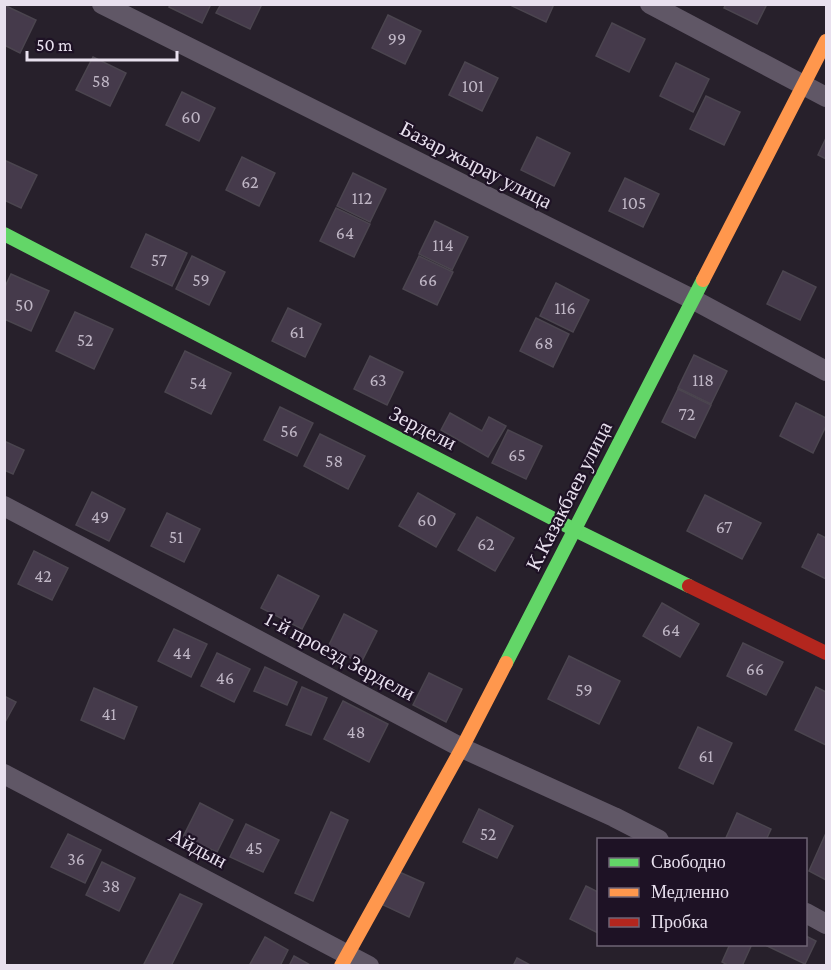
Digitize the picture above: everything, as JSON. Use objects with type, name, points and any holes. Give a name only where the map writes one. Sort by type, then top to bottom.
[{"type":"street","name":"Базар жырау улица","points":[[102,4],[694,300],[826,371]]},
{"type":"street","points":[[650,4],[826,97]]},
{"type":"street","name":"К.Казакбаев улица","points":[[344,960],[462,748],[805,86],[826,41]]},
{"type":"street","name":"Зердели","points":[[4,234],[575,530],[826,653]]},
{"type":"street","name":"1-й проезд Зердели","points":[[4,506],[462,748],[655,838]]},
{"type":"street","name":"Айдын","points":[[4,774],[344,960],[369,966]]},
{"type":"street","points":[[807,914],[826,924]]},
{"type":"building","points":[[170,4],[211,4],[202,23],[169,7]]},
{"type":"building","points":[[221,4],[262,4],[250,29],[216,13]]},
{"type":"building","points":[[513,4],[554,4],[546,22],[512,6]]},
{"type":"building","points":[[726,4],[767,4],[757,24],[724,8]]},
{"type":"building","points":[[4,5],[36,20],[20,53],[4,45]]},
{"type":"building","points":[[388,15],[421,31],[405,64],[372,48]]},
{"type":"building","points":[[612,23],[645,39],[629,72],[596,56]]},
{"type":"building","points":[[93,57],[126,73],[110,106],[76,90]]},
{"type":"building","points":[[465,62],[498,78],[482,111],[449,95]]},
{"type":"building","points":[[676,63],[709,79],[693,112],[660,96]]},
{"type":"building","points":[[182,92],[215,108],[199,141],[166,125]]},
{"type":"building","points":[[706,96],[740,112],[724,145],[690,129]]},
{"type":"building","points":[[537,137],[570,153],[554,186],[521,170]]},
{"type":"building","points":[[826,138],[826,159],[818,155]]},
{"type":"building","points":[[242,157],[275,173],[259,206],[226,190]]},
{"type":"building","points":[[4,160],[37,175],[21,208],[4,200]]},
{"type":"building","points":[[353,173],[386,189],[370,222],[337,206]]},
{"type":"building","points":[[625,178],[659,194],[643,227],[609,211]]},
{"type":"building","points":[[336,208],[370,224],[354,257],[320,241]]},
{"type":"building","points":[[435,221],[468,237],[452,270],[419,254]]},
{"type":"building","points":[[146,234],[187,253],[172,286],[131,267]]},
{"type":"building","points":[[192,256],[225,272],[209,305],[176,289]]},
{"type":"building","points":[[419,256],[453,272],[437,305],[403,289]]},
{"type":"building","points":[[783,271],[816,287],[800,320],[767,304]]},
{"type":"building","points":[[11,274],[49,291],[31,331],[4,319],[4,289]]},
{"type":"building","points":[[556,283],[589,300],[573,332],[540,316]]},
{"type":"building","points":[[288,308],[321,324],[305,357],[272,341]]},
{"type":"building","points":[[75,312],[113,329],[94,369],[56,351]]},
{"type":"building","points":[[536,318],[569,334],[553,367],[520,351]]},
{"type":"building","points":[[185,351],[231,373],[211,414],[165,392]]},
{"type":"building","points":[[694,355],[727,371],[711,404],[678,388]]},
{"type":"building","points":[[370,356],[403,372],[387,405],[354,389]]},
{"type":"building","points":[[678,389],[711,405],[695,438],[662,422]]},
{"type":"building","points":[[796,403],[826,418],[826,426],[813,453],[780,436]]},
{"type":"building","points":[[280,407],[313,423],[297,456],[264,440]]},
{"type":"building","points":[[450,413],[482,431],[489,417],[506,426],[488,457],[441,430]]},
{"type":"building","points":[[508,430],[542,446],[526,479],[492,463]]},
{"type":"building","points":[[320,434],[365,456],[348,489],[304,466]]},
{"type":"building","points":[[4,441],[24,450],[13,474],[4,470]]},
{"type":"building","points":[[92,492],[125,509],[109,541],[76,525]]},
{"type":"building","points":[[418,493],[455,514],[436,547],[399,526]]},
{"type":"building","points":[[705,495],[761,523],[742,559],[687,531]]},
{"type":"building","points":[[167,513],[200,529],[184,562],[151,546]]},
{"type":"building","points":[[477,517],[514,538],[495,571],[458,550]]},
{"type":"building","points":[[818,534],[826,538],[826,579],[802,567]]},
{"type":"building","points":[[34,551],[68,568],[52,600],[18,584]]},
{"type":"building","points":[[278,575],[319,596],[302,629],[261,608]]},
{"type":"building","points":[[662,603],[699,624],[680,657],[643,636]]},
{"type":"building","points":[[344,614],[377,631],[361,663],[328,647]]},
{"type":"building","points":[[174,629],[207,644],[191,677],[158,661]]},
{"type":"building","points":[[743,643],[783,662],[766,695],[727,676]]},
{"type":"building","points":[[217,653],[250,669],[234,702],[201,686]]},
{"type":"building","points":[[569,656],[620,681],[599,724],[548,699]]},
{"type":"building","points":[[265,667],[297,682],[287,705],[254,691]]},
{"type":"building","points":[[429,673],[462,689],[446,722],[413,705]]},
{"type":"building","points":[[302,687],[327,698],[311,735],[286,725]]},
{"type":"building","points":[[816,687],[826,692],[826,745],[795,730]]},
{"type":"building","points":[[94,688],[137,707],[124,739],[81,720]]},
{"type":"building","points":[[4,696],[16,702],[4,724]]},
{"type":"building","points":[[343,701],[388,724],[369,762],[324,739]]},
{"type":"building","points":[[698,727],[732,743],[713,784],[679,768]]},
{"type":"building","points":[[200,803],[233,820],[217,852],[183,837]]},
{"type":"building","points":[[479,809],[513,826],[497,858],[463,842]]},
{"type":"building","points":[[331,812],[348,820],[313,901],[295,893]]},
{"type":"building","points":[[737,813],[771,829],[767,838],[726,838]]},
{"type":"building","points":[[246,824],[279,840],[263,872],[230,857]]},
{"type":"building","points":[[826,833],[826,880],[809,871]]},
{"type":"building","points":[[68,834],[101,850],[85,883],[51,867]]},
{"type":"building","points":[[102,862],[135,878],[119,911],[86,895]]},
{"type":"building","points":[[397,871],[424,883],[409,917],[381,904]]},
{"type":"building","points":[[586,886],[597,892],[597,932],[570,919]]},
{"type":"building","points":[[180,894],[202,904],[171,966],[143,966]]},
{"type":"building","points":[[807,936],[816,941],[805,964],[767,946],[807,946]]},
{"type":"building","points":[[265,937],[288,950],[280,966],[249,966]]},
{"type":"building","points":[[729,946],[751,946],[742,966],[729,966],[722,962]]},
{"type":"building","points":[[294,956],[312,966],[289,966]]},
{"type":"building","points":[[517,958],[532,966],[513,966]]},
{"type":"traffic: fast","points":[[4,234],[575,530],[689,586]]},
{"type":"traffic: fast","points":[[506,663],[703,280]]},
{"type":"traffic: slow","points":[[703,280],[826,41]]},
{"type":"traffic: slow","points":[[341,966],[462,748],[506,663]]},
{"type":"traffic: jam","points":[[689,586],[826,653]]}]
